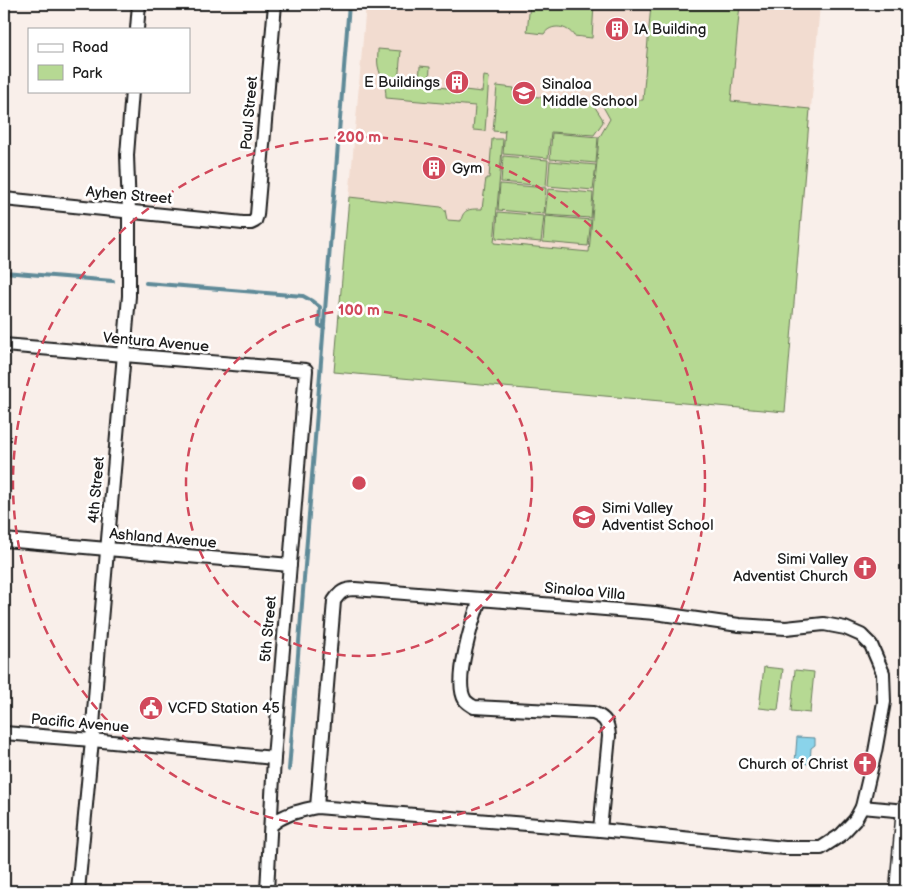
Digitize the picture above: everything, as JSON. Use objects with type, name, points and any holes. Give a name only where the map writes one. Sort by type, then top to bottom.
[{"type":"street","points":[[137,28],[139,4]]},
{"type":"street","name":"Paul Street","points":[[251,223],[257,215],[275,4]]},
{"type":"street","name":"4th Street","points":[[78,891],[125,356],[129,296],[127,155],[132,92]]},
{"type":"street","name":"Ayhen Street","points":[[4,199],[251,223]]},
{"type":"street","name":"Ventura Avenue","points":[[4,345],[306,370]]},
{"type":"street","name":"5th Street","points":[[266,891],[274,758],[306,370]]},
{"type":"street","name":"Ashland Avenue","points":[[4,540],[290,565]]},
{"type":"street","name":"Sinaloa Villa","points":[[271,825],[279,818],[290,813],[317,807],[600,830],[785,848],[821,848],[841,835],[855,820],[862,807],[884,702],[883,673],[871,644],[861,635],[845,628],[824,624],[786,628],[739,626],[656,613],[345,589],[334,601],[317,807]]},
{"type":"street","points":[[480,599],[473,618],[460,679],[466,702],[474,707],[593,713],[603,717],[608,726],[609,736],[600,830]]},
{"type":"street","name":"Pacific Avenue","points":[[4,733],[274,758]]},
{"type":"street","points":[[862,807],[905,810],[899,891]]},
{"type":"shaded area","points":[[366,4],[820,4],[785,412],[334,372]]},
{"type":"green space","points":[[530,4],[594,4],[592,38],[574,36],[568,30],[559,27],[551,28],[544,34],[527,32]]},
{"type":"green space","points":[[651,4],[740,4],[731,101],[810,109],[785,412],[334,372],[349,197],[441,207],[445,210],[447,220],[461,221],[466,211],[482,209],[486,178],[489,178],[492,139],[503,139],[494,243],[589,252],[599,138],[610,119],[601,103],[604,100],[628,103],[629,100],[643,100]]},
{"type":"green space","points":[[378,49],[401,51],[398,82],[419,84],[420,66],[430,67],[429,86],[482,92],[484,76],[489,77],[485,131],[473,130],[475,106],[386,98],[378,66]]},
{"type":"green space","points":[[497,86],[514,88],[514,95],[591,101],[603,122],[594,135],[551,132],[548,158],[503,154],[505,129],[504,132],[493,131]]},
{"type":"green space","points":[[552,133],[598,137],[596,163],[550,159]]},
{"type":"green space","points":[[503,156],[548,160],[546,186],[501,182]]},
{"type":"green space","points":[[550,161],[596,165],[593,190],[548,186]]},
{"type":"green space","points":[[500,184],[546,188],[544,214],[498,210]]},
{"type":"green space","points":[[548,189],[593,193],[591,218],[545,215]]},
{"type":"green space","points":[[498,212],[544,216],[541,242],[496,238]]},
{"type":"green space","points":[[545,216],[591,220],[588,246],[543,242]]},
{"type":"green space","points":[[764,667],[783,669],[778,710],[759,708]]},
{"type":"green space","points":[[795,670],[814,672],[810,713],[791,711]]},
{"type":"water","points":[[797,737],[815,738],[815,745],[811,748],[810,764],[795,763]]},
{"type":"waterway","points":[[289,770],[349,4]]},
{"type":"waterway","points":[[4,272],[113,281]]},
{"type":"waterway","points":[[146,283],[303,296],[320,307],[319,325],[324,328]]},
{"type":"place","name":"IA Building","points":[[617,29]]},
{"type":"place","name":"E Buildings","points":[[457,82]]},
{"type":"place","name":"Sinaloa Middle School","points":[[524,93]]},
{"type":"place","name":"Gym","points":[[434,168]]},
{"type":"place","name":"Simi Valley Adventist School","points":[[584,517]]},
{"type":"place","name":"Simi Valley Adventist Church","points":[[865,568]]},
{"type":"place","name":"VCFD Station 45","points":[[151,708]]},
{"type":"place","name":"Church of Christ","points":[[865,764]]}]
